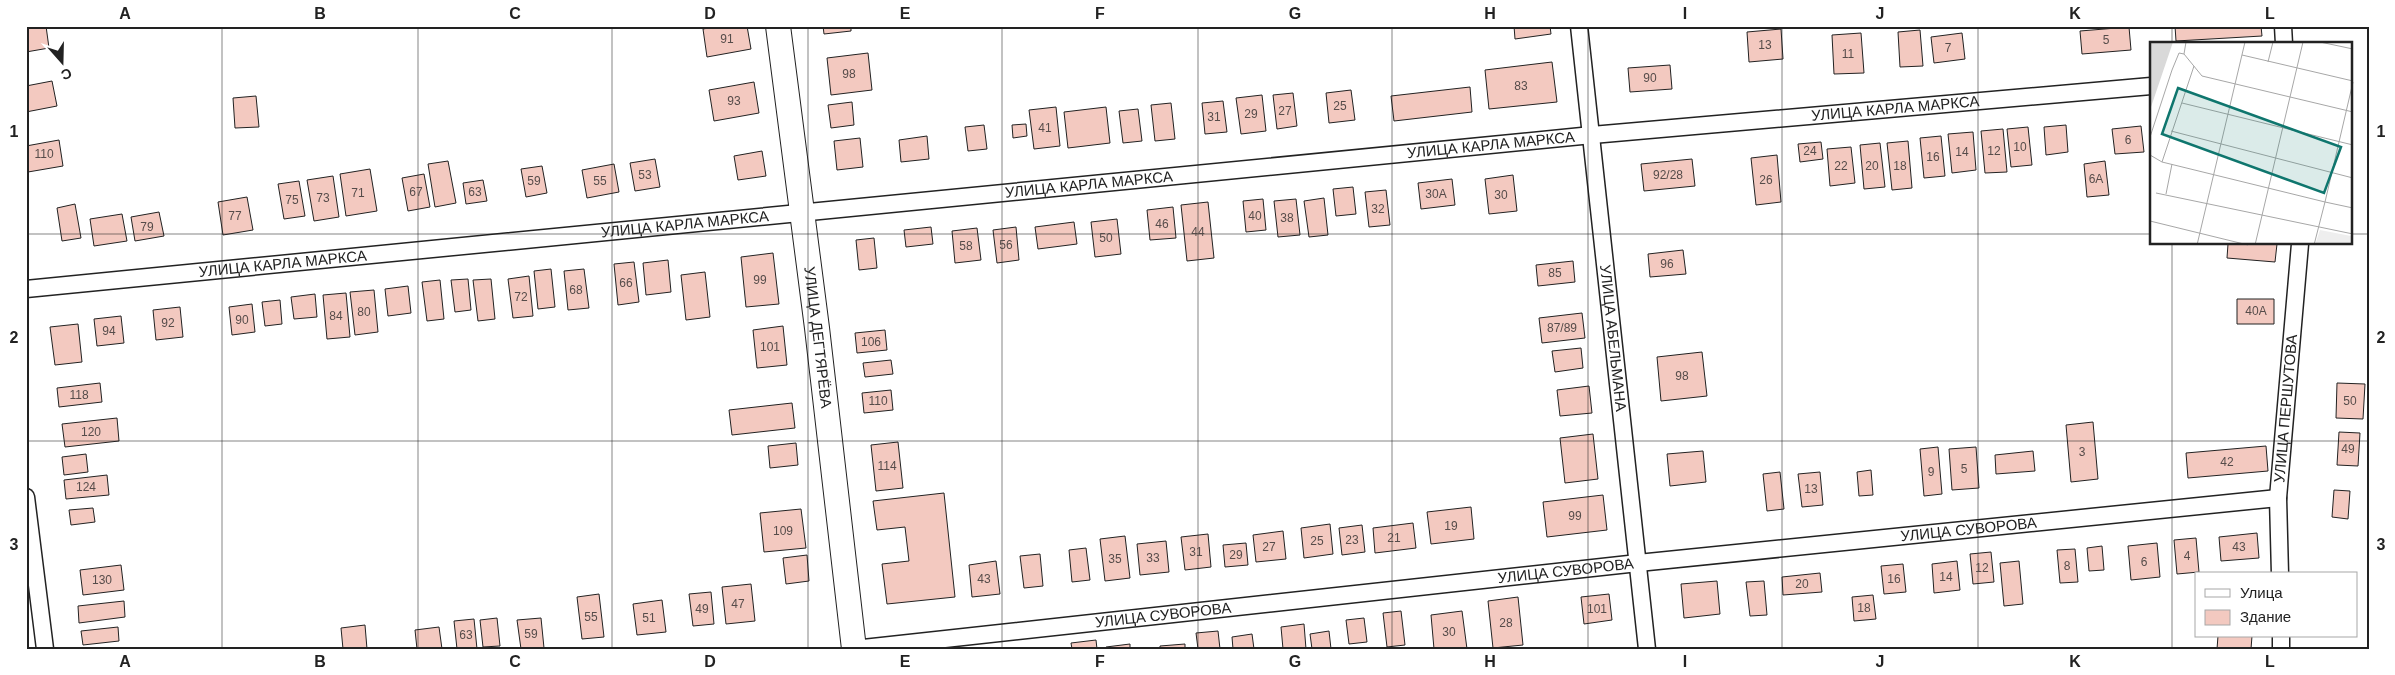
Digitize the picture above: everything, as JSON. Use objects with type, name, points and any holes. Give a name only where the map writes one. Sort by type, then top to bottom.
[{"type":"main road","name":"УЛИЦА ДЕГТЯРЁВА","points":[[778,26],[854,649]]},
{"type":"street","name":"УЛИЦА АБЕЛЬМАНА","points":[[1579,26],[1647,649]]},
{"type":"street","points":[[2283,26],[2284,42]]},
{"type":"street","name":"УЛИЦА КАРЛА МАРКСА","points":[[26,289],[1592,136],[2150,86]]},
{"type":"street","name":"УЛИЦА ПЕРШУТОВА","points":[[2280,572],[2278,498],[2300,245]]},
{"type":"street","points":[[26,497],[45,649]]},
{"type":"street","name":"УЛИЦА СУВОРОВА","points":[[854,649],[1638,563],[2278,498]]},
{"type":"building","points":[[46,26],[49,48],[26,52],[26,28]]},
{"type":"building","points":[[719,26],[747,26],[751,49],[707,57],[703,29]]},
{"type":"building","points":[[823,26],[851,26],[851,31],[824,34]]},
{"type":"building","points":[[1514,26],[1550,26],[1551,34],[1515,39]]},
{"type":"building","points":[[2175,26],[2261,26],[2262,36],[2176,41]]},
{"type":"building","points":[[2129,27],[2131,50],[2082,54],[2080,31]]},
{"type":"building","points":[[1781,29],[1783,59],[1749,62],[1747,32]]},
{"type":"building","points":[[1920,30],[1923,66],[1900,67],[1898,32]]},
{"type":"building","points":[[1861,33],[1864,73],[1834,74],[1832,35]]},
{"type":"building","points":[[1962,33],[1965,59],[1934,63],[1931,37]]},
{"type":"building","points":[[868,53],[872,90],[831,95],[827,58]]},
{"type":"building","points":[[1552,62],[1557,102],[1489,109],[1485,70]]},
{"type":"building","points":[[1670,65],[1672,89],[1630,92],[1628,68]]},
{"type":"building","points":[[52,81],[57,106],[26,112],[26,86]]},
{"type":"building","points":[[754,82],[759,113],[714,121],[709,90]]},
{"type":"building","points":[[1470,87],[1472,112],[1394,121],[1391,96]]},
{"type":"building","points":[[1351,90],[1355,120],[1329,123],[1326,93]]},
{"type":"building","points":[[1293,93],[1297,126],[1277,129],[1273,95]]},
{"type":"building","points":[[1262,95],[1266,131],[1241,134],[1236,98]]},
{"type":"building","points":[[256,96],[259,127],[235,128],[233,98]]},
{"type":"building","points":[[1223,101],[1227,132],[1205,134],[1202,103]]},
{"type":"building","points":[[852,102],[854,125],[831,128],[828,105]]},
{"type":"building","points":[[1171,103],[1175,139],[1155,141],[1151,105]]},
{"type":"building","points":[[1056,107],[1060,146],[1034,149],[1029,110]]},
{"type":"building","points":[[1106,107],[1110,143],[1068,148],[1064,112]]},
{"type":"building","points":[[1138,109],[1142,141],[1123,143],[1119,111]]},
{"type":"building","points":[[1026,124],[1027,136],[1013,138],[1012,125]]},
{"type":"building","points":[[984,125],[987,149],[968,151],[965,127]]},
{"type":"building","points":[[2066,125],[2068,152],[2046,155],[2044,127]]},
{"type":"building","points":[[2141,126],[2144,152],[2115,154],[2112,129]]},
{"type":"building","points":[[2028,127],[2032,165],[2011,167],[2007,129]]},
{"type":"building","points":[[2003,129],[2007,172],[1985,173],[1981,131]]},
{"type":"building","points":[[1973,132],[1976,170],[1952,173],[1948,134]]},
{"type":"building","points":[[927,136],[929,159],[901,162],[899,140]]},
{"type":"building","points":[[1941,136],[1945,176],[1924,178],[1920,138]]},
{"type":"building","points":[[860,138],[863,167],[837,170],[834,141]]},
{"type":"building","points":[[59,140],[63,166],[28,172],[26,146]]},
{"type":"building","points":[[1908,141],[1912,188],[1892,190],[1887,143]]},
{"type":"building","points":[[1821,142],[1823,159],[1800,162],[1798,144]]},
{"type":"building","points":[[1880,143],[1885,187],[1864,189],[1860,145]]},
{"type":"building","points":[[1851,147],[1855,183],[1830,186],[1827,149]]},
{"type":"building","points":[[762,151],[766,176],[738,180],[734,156]]},
{"type":"building","points":[[1777,155],[1781,202],[1756,205],[1751,158]]},
{"type":"building","points":[[655,159],[660,187],[635,191],[630,163]]},
{"type":"building","points":[[1692,159],[1695,186],[1644,191],[1641,164]]},
{"type":"building","points":[[448,161],[456,203],[435,207],[428,164]]},
{"type":"building","points":[[2105,161],[2109,195],[2087,197],[2084,164]]},
{"type":"building","points":[[614,164],[619,192],[587,198],[582,170]]},
{"type":"building","points":[[542,166],[547,193],[526,197],[521,169]]},
{"type":"building","points":[[370,169],[377,211],[346,216],[340,174]]},
{"type":"building","points":[[424,174],[430,207],[408,211],[402,178]]},
{"type":"building","points":[[1513,175],[1517,211],[1489,214],[1485,179]]},
{"type":"building","points":[[333,176],[339,217],[314,221],[307,180]]},
{"type":"building","points":[[1452,179],[1455,205],[1421,209],[1418,183]]},
{"type":"building","points":[[483,180],[487,201],[466,204],[463,183]]},
{"type":"building","points":[[299,181],[305,216],[284,219],[278,184]]},
{"type":"building","points":[[1353,187],[1356,214],[1336,216],[1333,189]]},
{"type":"building","points":[[1386,190],[1390,225],[1369,227],[1365,192]]},
{"type":"building","points":[[247,197],[253,230],[223,235],[218,202]]},
{"type":"building","points":[[1324,198],[1328,235],[1309,237],[1304,201]]},
{"type":"building","points":[[1263,199],[1266,230],[1246,232],[1243,201]]},
{"type":"building","points":[[1296,199],[1300,235],[1278,237],[1274,201]]},
{"type":"building","points":[[1208,202],[1214,258],[1187,261],[1181,205]]},
{"type":"building","points":[[75,204],[81,238],[62,241],[57,208]]},
{"type":"building","points":[[1173,207],[1176,238],[1150,240],[1147,210]]},
{"type":"building","points":[[159,212],[164,236],[135,241],[131,217]]},
{"type":"building","points":[[122,214],[127,241],[94,246],[90,219]]},
{"type":"building","points":[[1117,219],[1121,254],[1095,257],[1091,222]]},
{"type":"building","points":[[1074,222],[1077,244],[1038,249],[1035,227]]},
{"type":"building","points":[[931,227],[933,244],[906,247],[904,230]]},
{"type":"building","points":[[1016,227],[1019,260],[997,263],[993,230]]},
{"type":"building","points":[[977,228],[981,260],[955,263],[952,231]]},
{"type":"building","points":[[874,238],[877,268],[859,270],[856,240]]},
{"type":"building","points":[[2228,245],[2277,245],[2275,262],[2227,258]]},
{"type":"building","points":[[1683,250],[1686,274],[1650,277],[1648,254]]},
{"type":"building","points":[[773,253],[779,304],[746,307],[741,257]]},
{"type":"building","points":[[668,260],[671,292],[646,295],[643,263]]},
{"type":"building","points":[[1573,261],[1575,282],[1538,286],[1536,265]]},
{"type":"building","points":[[634,262],[639,302],[618,305],[614,264]]},
{"type":"building","points":[[551,269],[555,307],[538,309],[534,271]]},
{"type":"building","points":[[584,269],[589,308],[568,310],[564,271]]},
{"type":"building","points":[[705,272],[710,317],[686,320],[681,275]]},
{"type":"building","points":[[529,276],[533,316],[513,318],[508,279]]},
{"type":"building","points":[[468,279],[471,310],[455,312],[451,280]]},
{"type":"building","points":[[491,279],[495,319],[478,321],[473,280]]},
{"type":"building","points":[[440,280],[444,319],[427,321],[422,282]]},
{"type":"building","points":[[408,286],[411,313],[388,316],[385,289]]},
{"type":"building","points":[[374,290],[378,332],[355,335],[350,292]]},
{"type":"building","points":[[346,293],[350,337],[327,339],[323,295]]},
{"type":"building","points":[[315,294],[317,317],[294,319],[291,297]]},
{"type":"building","points":[[2237,299],[2274,299],[2274,324],[2237,324]]},
{"type":"building","points":[[280,300],[282,324],[265,326],[262,302]]},
{"type":"building","points":[[252,304],[255,332],[232,335],[229,307]]},
{"type":"building","points":[[180,307],[183,337],[156,340],[153,310]]},
{"type":"building","points":[[1582,313],[1585,338],[1542,343],[1539,318]]},
{"type":"building","points":[[121,316],[124,343],[97,346],[94,319]]},
{"type":"building","points":[[78,324],[82,362],[55,365],[50,327]]},
{"type":"building","points":[[783,326],[787,365],[757,368],[753,330]]},
{"type":"building","points":[[885,330],[887,350],[857,353],[855,333]]},
{"type":"building","points":[[1581,348],[1583,368],[1555,372],[1552,351]]},
{"type":"building","points":[[1702,352],[1707,396],[1661,401],[1657,357]]},
{"type":"building","points":[[891,360],[893,374],[865,377],[863,363]]},
{"type":"building","points":[[100,383],[102,402],[59,407],[57,388]]},
{"type":"building","points":[[2337,383],[2365,384],[2363,419],[2336,418]]},
{"type":"building","points":[[1589,386],[1592,413],[1560,416],[1557,390]]},
{"type":"building","points":[[891,390],[893,410],[864,413],[862,393]]},
{"type":"building","points":[[792,403],[795,428],[732,435],[729,410]]},
{"type":"building","points":[[117,418],[119,441],[65,447],[62,424]]},
{"type":"building","points":[[2093,422],[2098,479],[2071,482],[2066,425]]},
{"type":"building","points":[[2339,432],[2360,433],[2358,466],[2337,465]]},
{"type":"building","points":[[1593,434],[1598,479],[1565,483],[1560,438]]},
{"type":"building","points":[[898,442],[903,488],[876,491],[871,445]]},
{"type":"building","points":[[796,443],[798,465],[770,468],[768,446]]},
{"type":"building","points":[[2266,446],[2268,471],[2188,478],[2186,453]]},
{"type":"building","points":[[1938,447],[1942,494],[1924,496],[1920,449]]},
{"type":"building","points":[[1976,447],[1979,488],[1952,490],[1949,449]]},
{"type":"building","points":[[1703,451],[1706,482],[1670,486],[1667,454]]},
{"type":"building","points":[[2033,451],[2035,471],[1996,474],[1995,455]]},
{"type":"building","points":[[86,454],[88,472],[64,475],[62,457]]},
{"type":"building","points":[[1871,470],[1873,495],[1859,496],[1857,472]]},
{"type":"building","points":[[1780,472],[1784,509],[1767,511],[1763,474]]},
{"type":"building","points":[[1820,472],[1823,505],[1802,507],[1798,474]]},
{"type":"building","points":[[107,475],[109,495],[66,499],[64,480]]},
{"type":"building","points":[[2334,490],[2350,491],[2348,519],[2332,517]]},
{"type":"building","points":[[944,493],[955,597],[887,604],[882,564],[909,561],[905,527],[877,530],[873,501]]},
{"type":"building","points":[[1603,495],[1607,530],[1547,537],[1543,502]]},
{"type":"building","points":[[1471,507],[1474,539],[1431,544],[1427,512]]},
{"type":"building","points":[[93,508],[95,522],[71,525],[69,510]]},
{"type":"building","points":[[801,509],[806,548],[764,552],[760,513]]},
{"type":"building","points":[[1413,523],[1416,548],[1375,553],[1373,528]]},
{"type":"building","points":[[1330,524],[1333,554],[1304,558],[1301,528]]},
{"type":"building","points":[[1362,525],[1365,552],[1342,555],[1339,528]]},
{"type":"building","points":[[1283,531],[1286,559],[1256,562],[1253,535]]},
{"type":"building","points":[[2257,533],[2259,558],[2221,561],[2219,537]]},
{"type":"building","points":[[1208,534],[1211,567],[1185,570],[1181,537]]},
{"type":"building","points":[[1125,536],[1130,578],[1105,581],[1100,539]]},
{"type":"building","points":[[2196,538],[2199,572],[2177,574],[2174,540]]},
{"type":"building","points":[[1166,541],[1169,572],[1140,575],[1137,544]]},
{"type":"building","points":[[1246,543],[1248,565],[1225,567],[1223,545]]},
{"type":"building","points":[[2157,543],[2160,577],[2131,580],[2128,546]]},
{"type":"building","points":[[2102,546],[2104,570],[2089,571],[2087,548]]},
{"type":"building","points":[[1086,548],[1090,580],[1072,582],[1069,550]]},
{"type":"building","points":[[2075,549],[2078,582],[2060,583],[2057,550]]},
{"type":"building","points":[[1991,552],[1994,582],[1973,584],[1970,554]]},
{"type":"building","points":[[1040,554],[1043,586],[1024,588],[1020,556]]},
{"type":"building","points":[[807,555],[809,581],[786,584],[783,558]]},
{"type":"building","points":[[996,561],[1000,594],[972,597],[969,565]]},
{"type":"building","points":[[1957,561],[1960,590],[1934,593],[1932,564]]},
{"type":"building","points":[[2019,561],[2023,604],[2004,606],[2000,563]]},
{"type":"building","points":[[1903,564],[1906,592],[1884,594],[1881,566]]},
{"type":"building","points":[[121,565],[124,590],[83,595],[80,570]]},
{"type":"building","points":[[1820,573],[1822,592],[1783,595],[1782,577]]},
{"type":"building","points":[[1717,581],[1720,614],[1684,618],[1681,584]]},
{"type":"building","points":[[1764,581],[1767,615],[1750,616],[1746,582]]},
{"type":"building","points":[[751,584],[755,621],[726,624],[722,587]]},
{"type":"building","points":[[711,592],[714,624],[693,626],[689,594]]},
{"type":"building","points":[[599,594],[604,637],[582,639],[577,597]]},
{"type":"building","points":[[1609,594],[1612,620],[1584,624],[1581,597]]},
{"type":"building","points":[[1873,595],[1876,619],[1854,621],[1852,597]]},
{"type":"building","points":[[1518,597],[1523,645],[1493,648],[1488,601]]},
{"type":"building","points":[[662,600],[666,632],[637,635],[633,604]]},
{"type":"building","points":[[124,601],[125,617],[79,623],[78,606]]},
{"type":"building","points":[[1401,611],[1405,645],[1387,647],[1383,613]]},
{"type":"building","points":[[1462,611],[1467,649],[1434,649],[1431,615]]},
{"type":"building","points":[[497,618],[500,646],[483,647],[480,620]]},
{"type":"building","points":[[541,618],[544,648],[521,649],[517,620]]},
{"type":"building","points":[[1364,618],[1367,642],[1349,644],[1346,620]]},
{"type":"building","points":[[474,619],[477,649],[457,649],[454,621]]},
{"type":"building","points":[[1304,624],[1306,649],[1283,649],[1281,627]]},
{"type":"building","points":[[365,625],[367,649],[343,649],[341,628]]},
{"type":"building","points":[[118,627],[119,641],[83,645],[81,631]]},
{"type":"building","points":[[439,627],[442,649],[417,649],[415,630]]},
{"type":"building","points":[[1218,631],[1220,649],[1198,649],[1196,633]]},
{"type":"building","points":[[1329,631],[1331,649],[1312,649],[1310,634]]},
{"type":"building","points":[[1252,634],[1254,649],[1233,649],[1232,637]]},
{"type":"building","points":[[2218,638],[2252,638],[2251,649],[2217,649]]},
{"type":"building","points":[[1096,640],[1097,649],[1072,649],[1071,643]]},
{"type":"building","points":[[1130,644],[1130,649],[1106,649],[1106,647]]},
{"type":"building","points":[[1185,644],[1185,649],[1160,649],[1160,646]]}]
